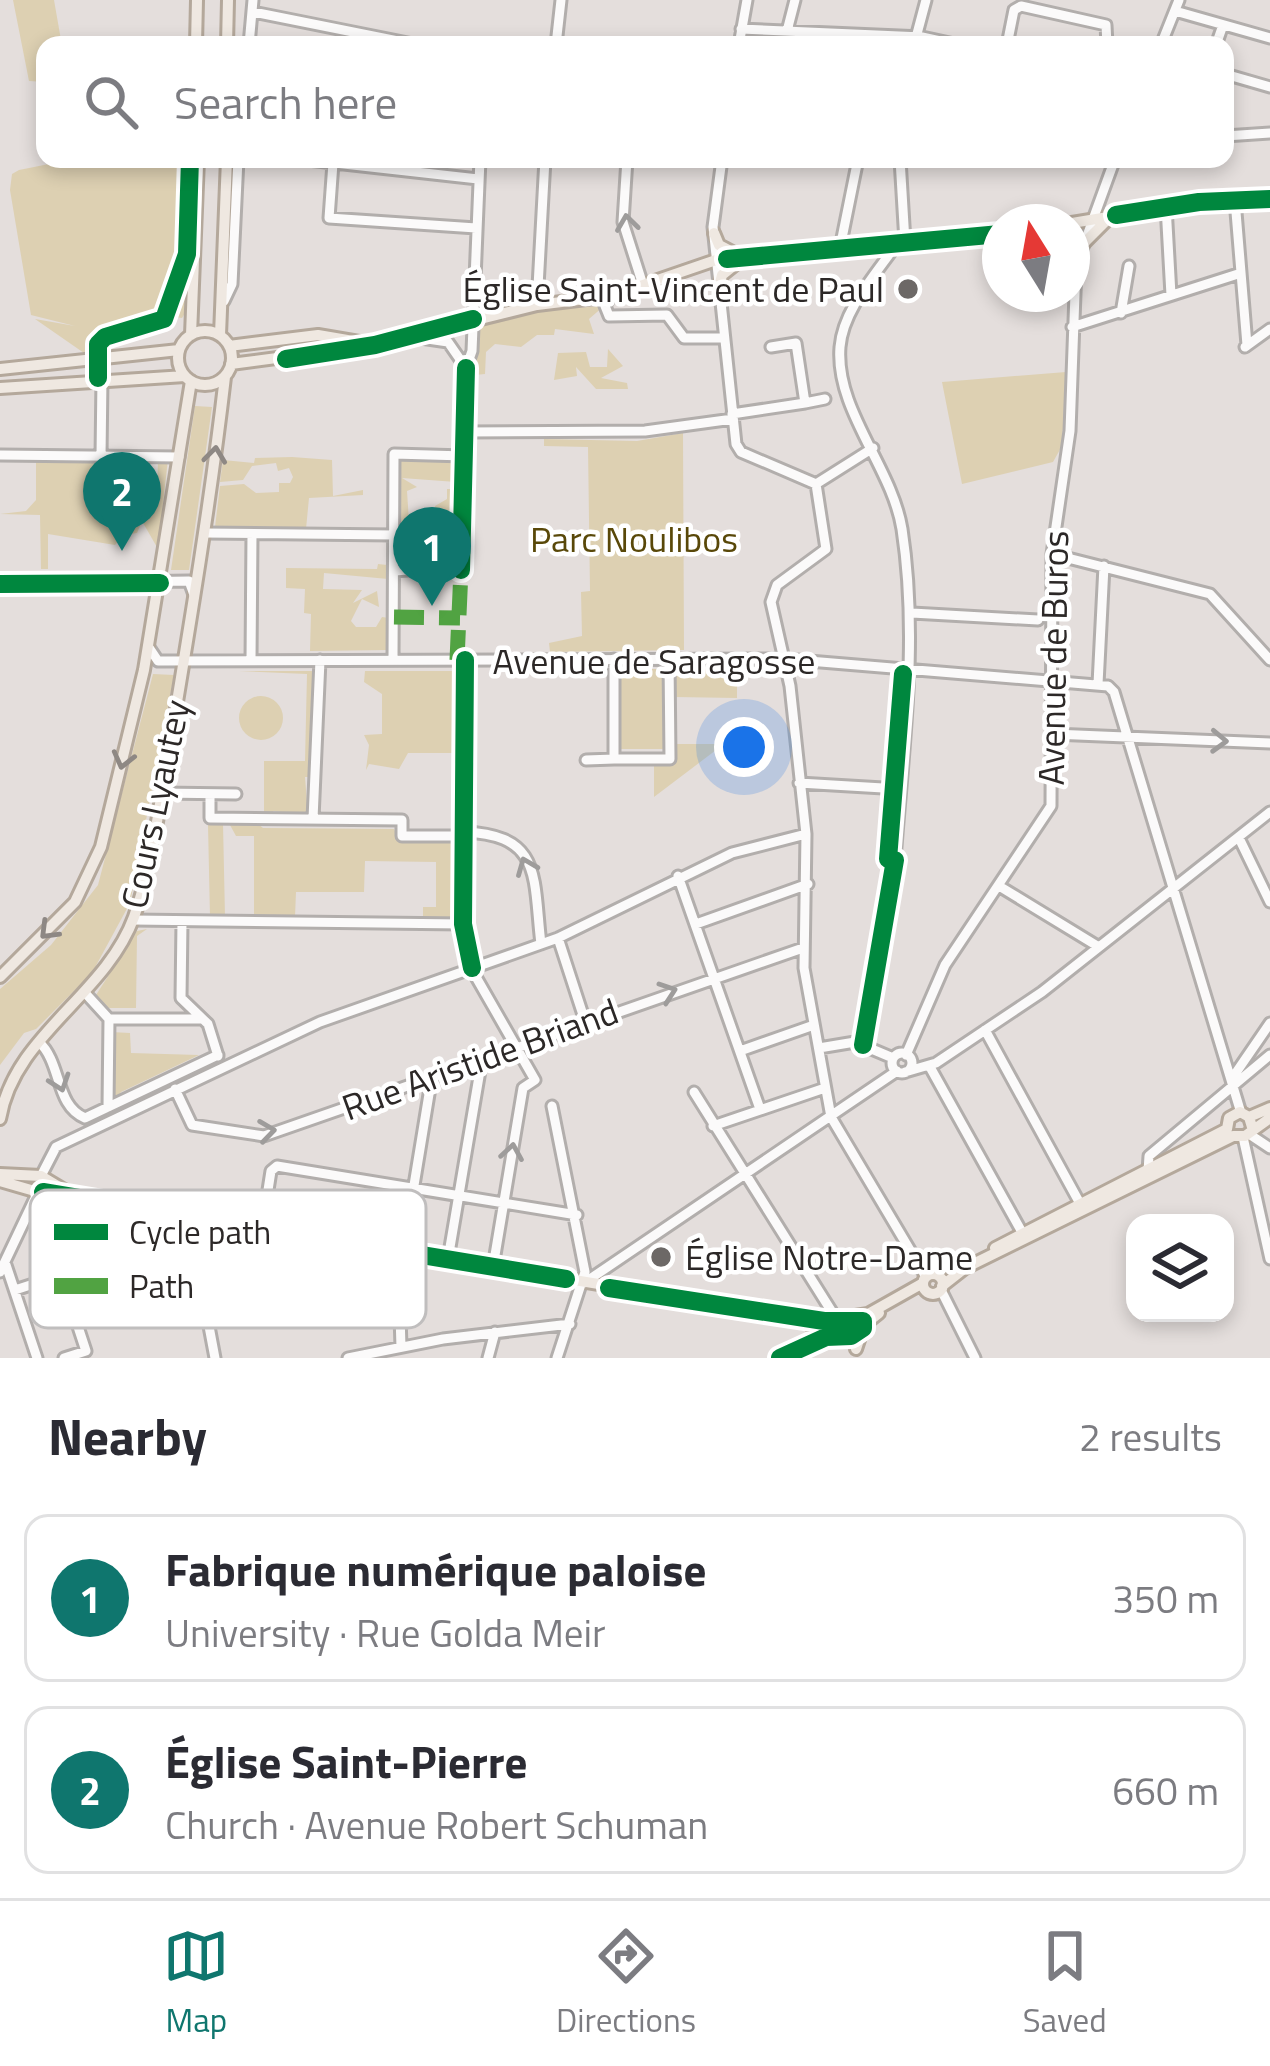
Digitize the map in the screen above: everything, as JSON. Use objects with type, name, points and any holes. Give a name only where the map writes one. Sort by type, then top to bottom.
[{"type":"main road","points":[[196,0],[196,36]]},
{"type":"main road","points":[[226,36],[228,0]]},
{"type":"main road","points":[[0,369],[179,350],[191,335],[198,168]]},
{"type":"main road","points":[[0,388],[102,378],[188,379],[208,385],[225,377],[232,364],[229,346],[220,334],[226,168]]},
{"type":"main road","points":[[1090,220],[1166,206],[1270,199]]},
{"type":"main road","points":[[1090,237],[1111,216]]},
{"type":"main road","points":[[714,233],[727,251],[745,257]]},
{"type":"main road","points":[[232,364],[374,345],[537,304],[611,296],[716,260],[982,235]]},
{"type":"main road","points":[[719,287],[722,275],[745,257]]},
{"type":"main road","points":[[191,335],[220,334]]},
{"type":"main road","points":[[229,346],[318,335],[374,345]]},
{"type":"main road","points":[[0,976],[60,920],[88,878],[137,705],[160,583],[188,379],[179,350]]},
{"type":"main road","points":[[74,361],[76,380]]},
{"type":"main road","name":"Cours Lyautey","points":[[0,1119],[13,1076],[39,1042],[87,995],[133,920],[184,661],[225,377]]},
{"type":"main road","points":[[933,1284],[1270,1108]]},
{"type":"main road","points":[[858,1336],[933,1284],[1023,1234],[1241,1126],[1270,1118]]},
{"type":"main road","points":[[0,1160],[39,1184]]},
{"type":"main road","points":[[0,1178],[59,1190]]},
{"type":"main road","points":[[426,1255],[800,1318],[858,1336]]},
{"type":"main road","points":[[826,1327],[858,1336]]},
{"type":"street","points":[[557,36],[561,0]]},
{"type":"street","points":[[741,36],[746,0]]},
{"type":"street","points":[[791,36],[795,0]]},
{"type":"street","points":[[916,36],[926,0]]},
{"type":"street","points":[[1165,36],[1177,5],[1270,38]]},
{"type":"street","points":[[250,36],[253,6],[380,36]]},
{"type":"street","points":[[1008,36],[1014,10],[1021,6],[1106,25],[1107,36]]},
{"type":"street","points":[[1219,36],[1223,25]]},
{"type":"street","points":[[742,29],[852,36]]},
{"type":"street","points":[[1234,77],[1270,87]]},
{"type":"street","points":[[1234,135],[1270,133]]},
{"type":"street","points":[[224,301],[232,284],[238,168]]},
{"type":"street","points":[[333,168],[329,218],[476,228]]},
{"type":"street","points":[[404,168],[478,179]]},
{"type":"street","points":[[394,571],[461,570],[466,368],[473,319],[479,168]]},
{"type":"street","points":[[537,304],[545,168]]},
{"type":"street","points":[[626,168],[623,222],[643,285]]},
{"type":"street","points":[[721,168],[714,233],[741,452],[815,484]]},
{"type":"street","points":[[840,248],[856,168]]},
{"type":"street","points":[[895,860],[912,613],[901,523],[848,394],[839,351],[855,306],[901,242],[900,168]]},
{"type":"street","name":"Avenue de Buros","points":[[1090,220],[1111,168]]},
{"type":"street","points":[[1235,200],[1246,346],[1270,329]]},
{"type":"street","points":[[1166,206],[1171,296]]},
{"type":"street","points":[[1120,313],[1129,266]]},
{"type":"street","points":[[1072,327],[1238,274]]},
{"type":"street","points":[[611,296],[605,306],[608,316],[667,315],[684,338],[724,338]]},
{"type":"street","name":"Avenue de Buros","points":[[901,1072],[945,965],[1051,806],[1052,554],[1070,431],[1074,312]]},
{"type":"street","points":[[448,326],[448,342],[466,368]]},
{"type":"street","points":[[410,337],[448,342]]},
{"type":"street","points":[[771,346],[796,343],[805,403]]},
{"type":"street","points":[[101,456],[102,378]]},
{"type":"street","points":[[466,432],[645,431],[825,399]]},
{"type":"street","points":[[815,484],[873,448]]},
{"type":"street","points":[[393,660],[394,454],[465,456]]},
{"type":"street","points":[[0,455],[178,457]]},
{"type":"street","points":[[815,484],[826,549],[777,585],[771,602],[784,658],[806,834],[803,948],[825,1088],[831,1117],[975,1358]]},
{"type":"street","points":[[205,533],[394,535]]},
{"type":"street","points":[[250,660],[252,534]]},
{"type":"street","points":[[1052,554],[1210,594],[1270,660]]},
{"type":"street","points":[[1104,566],[1098,684],[1114,692],[1175,887],[1241,1126],[1270,1259]]},
{"type":"street","points":[[0,584],[189,581],[194,597]]},
{"type":"street","points":[[912,613],[1038,620]]},
{"type":"street","name":"Cours Lyautey","points":[[148,646],[153,659],[184,661]]},
{"type":"street","name":"Avenue de Saragosse","points":[[184,661],[784,658],[1098,684]]},
{"type":"street","points":[[614,659],[614,759]]},
{"type":"street","points":[[586,760],[670,759],[669,659]]},
{"type":"street","points":[[313,819],[320,660]]},
{"type":"street","points":[[465,660],[463,924],[472,968],[535,1080],[523,1088],[493,1267]]},
{"type":"street","points":[[1054,734],[1270,743]]},
{"type":"street","points":[[799,783],[900,789]]},
{"type":"street","points":[[161,793],[231,794]]},
{"type":"street","points":[[210,794],[210,818],[402,820],[402,836],[493,832],[513,840],[523,851],[534,884],[541,944]]},
{"type":"street","points":[[584,1282],[901,1072],[930,1067],[985,1030],[1270,812]]},
{"type":"street","points":[[39,1042],[51,1057],[67,1102],[85,1118],[320,1022],[558,938],[732,853],[806,834]]},
{"type":"street","points":[[1239,838],[1270,902]]},
{"type":"street","points":[[678,876],[760,1109]]},
{"type":"street","points":[[696,924],[808,884]]},
{"type":"street","points":[[999,886],[1099,947]]},
{"type":"street","points":[[133,920],[463,924]]},
{"type":"street","points":[[182,922],[181,998],[208,1024],[220,1061]]},
{"type":"street","points":[[558,938],[585,1021]]},
{"type":"street","name":"Rue Aristide Briand","points":[[175,1089],[192,1125],[264,1136],[803,948]]},
{"type":"street","points":[[87,995],[109,1019],[108,1107]]},
{"type":"street","points":[[109,1019],[199,1019]]},
{"type":"street","points":[[1228,1086],[1270,1023]]},
{"type":"street","points":[[740,1051],[814,1025]]},
{"type":"street","points":[[985,1030],[1082,1208]]},
{"type":"street","points":[[819,1048],[856,1042],[930,1067],[1023,1234]]},
{"type":"street","points":[[1148,1171],[1148,1157],[1270,1055]]},
{"type":"street","points":[[893,1058],[901,1072]]},
{"type":"street","points":[[448,1259],[482,1059]]},
{"type":"street","points":[[36,1190],[56,1147],[175,1089],[220,1061]]},
{"type":"street","points":[[414,1188],[432,1076]]},
{"type":"street","points":[[713,1126],[825,1088]]},
{"type":"street","points":[[694,1092],[826,1327],[780,1358]]},
{"type":"street","points":[[552,1106],[577,1215],[584,1282],[557,1358]]},
{"type":"street","points":[[1241,1126],[1270,1148]]},
{"type":"street","points":[[268,1190],[271,1171],[277,1166],[425,1190]]},
{"type":"street","points":[[426,1190],[577,1215]]},
{"type":"street","points":[[30,1205],[3,1269],[15,1290],[37,1358]]},
{"type":"street","points":[[15,1290],[30,1285]]},
{"type":"street","points":[[348,1358],[570,1324]]},
{"type":"street","points":[[64,1358],[86,1351],[78,1328]]},
{"type":"street","points":[[209,1328],[215,1358]]},
{"type":"street","points":[[400,1328],[400,1347]]},
{"type":"street","points":[[488,1358],[495,1332]]},
{"type":"street","points":[[804,1346],[808,1358]]},
{"type":"green space","points":[[13,0],[54,0],[60,36],[36,36],[36,81],[29,81]]},
{"type":"green space","points":[[189,168],[184,265],[193,188],[187,310],[182,318],[167,316],[182,268],[168,297],[161,299],[168,299],[160,322],[104,336],[96,352],[84,353],[35,319],[75,326],[31,315],[10,190],[12,174],[19,170]]},
{"type":"green space","points":[[604,306],[589,319],[594,334],[555,329],[554,335],[537,335],[521,347],[495,344],[486,352],[485,374],[475,375],[475,331],[483,324],[544,310]]},
{"type":"green space","points":[[608,349],[623,366],[601,378],[627,383],[628,389],[596,389],[576,367],[577,376],[554,380],[558,353],[586,352],[590,367],[607,367]]},
{"type":"green space","points":[[1066,372],[1062,446],[1053,462],[962,484],[942,382]]},
{"type":"green space","points":[[195,406],[212,407],[189,570],[171,570]]},
{"type":"green space","name":"Parc Noulibos","points":[[683,433],[684,650],[550,652],[549,643],[582,636],[581,592],[590,591],[588,447],[544,446],[544,439],[637,441]]},
{"type":"green space","points":[[401,457],[456,459],[456,482],[402,478],[417,487],[407,491],[410,537],[398,537]]},
{"type":"green space","points":[[255,458],[332,460],[333,496],[363,490],[363,495],[309,498],[306,529],[215,527],[220,486],[244,484],[256,493],[279,492],[279,483],[290,483],[293,477],[289,468],[278,471],[276,463],[252,466],[243,480],[220,482],[223,460],[254,463]]},
{"type":"green space","points":[[36,459],[104,459],[104,499],[157,499],[158,459],[168,459],[158,549],[142,521],[137,533],[123,535],[115,545],[48,534],[48,569],[41,569],[40,515],[0,514],[26,511],[36,500]]},
{"type":"green space","points":[[447,489],[455,489],[454,540],[439,542],[438,561],[399,562],[398,541],[437,542],[435,506],[447,499]]},
{"type":"green space","points":[[378,564],[387,565],[388,579],[324,573],[323,589],[362,590],[353,603],[377,591],[379,607],[362,599],[351,621],[356,627],[376,627],[382,617],[389,618],[389,650],[310,651],[311,614],[304,613],[305,589],[286,588],[286,568],[377,569]]},
{"type":"green space","points":[[743,668],[737,669],[737,698],[674,697],[674,669]]},
{"type":"green space","points":[[620,669],[666,669],[666,749],[620,749]]},
{"type":"green space","points":[[239,671],[316,671],[311,777],[305,777],[308,815],[273,811],[274,816],[264,816],[264,761],[305,761],[307,674]]},
{"type":"green space","points":[[365,671],[455,671],[455,753],[408,753],[399,769],[369,764],[366,770],[369,745],[364,735],[382,734],[382,694],[364,682]]},
{"type":"green space","points":[[153,674],[174,675],[130,903],[92,973],[36,1029],[24,1033],[0,1065],[0,989],[51,945],[98,885]]},
{"type":"green space","points":[[261,696],[276,703],[283,718],[276,733],[261,740],[246,733],[239,718],[246,703]]},
{"type":"green space","points":[[673,744],[724,744],[654,797],[654,766],[672,766]]},
{"type":"green space","points":[[223,823],[225,917],[210,917],[208,825]]},
{"type":"green space","points":[[230,825],[263,828],[394,829],[400,841],[454,842],[453,918],[423,918],[423,907],[436,907],[436,862],[365,861],[364,892],[296,892],[295,917],[254,918],[254,836],[236,836]]},
{"type":"green space","points":[[147,929],[137,936],[136,1008],[106,1008],[96,995],[137,931]]},
{"type":"green space","points":[[111,1032],[130,1033],[131,1053],[199,1055],[121,1092],[115,1102]]},
{"type":"marked path","points":[[457,660],[461,570]]},
{"type":"marked path","points":[[394,617],[460,618]]},
{"type":"cycle path","points":[[98,378],[98,344],[105,337],[164,319],[187,254],[190,168]]},
{"type":"cycle path","points":[[1116,215],[1199,202],[1270,199]]},
{"type":"cycle path","points":[[727,259],[982,236]]},
{"type":"cycle path","points":[[286,359],[375,345],[473,319]]},
{"type":"cycle path","points":[[461,570],[466,368]]},
{"type":"cycle path","points":[[0,584],[160,583]]},
{"type":"cycle path","points":[[465,660],[463,924],[472,968]]},
{"type":"cycle path","points":[[888,859],[903,674]]},
{"type":"cycle path","points":[[863,1045],[895,860]]},
{"type":"cycle path","points":[[426,1256],[566,1279]]},
{"type":"cycle path","points":[[609,1288],[824,1321],[863,1321],[863,1328],[851,1336],[826,1337],[780,1358]]},
{"type":"place","name":"Église Saint-Vincent de Paul","points":[[908,289]]},
{"type":"place","name":"Église Saint-Pierre","points":[[122,551]]},
{"type":"place","name":"Fabrique numérique paloise","points":[[432,606]]},
{"type":"place","name":"Église Notre-Dame","points":[[661,1257]]}]
